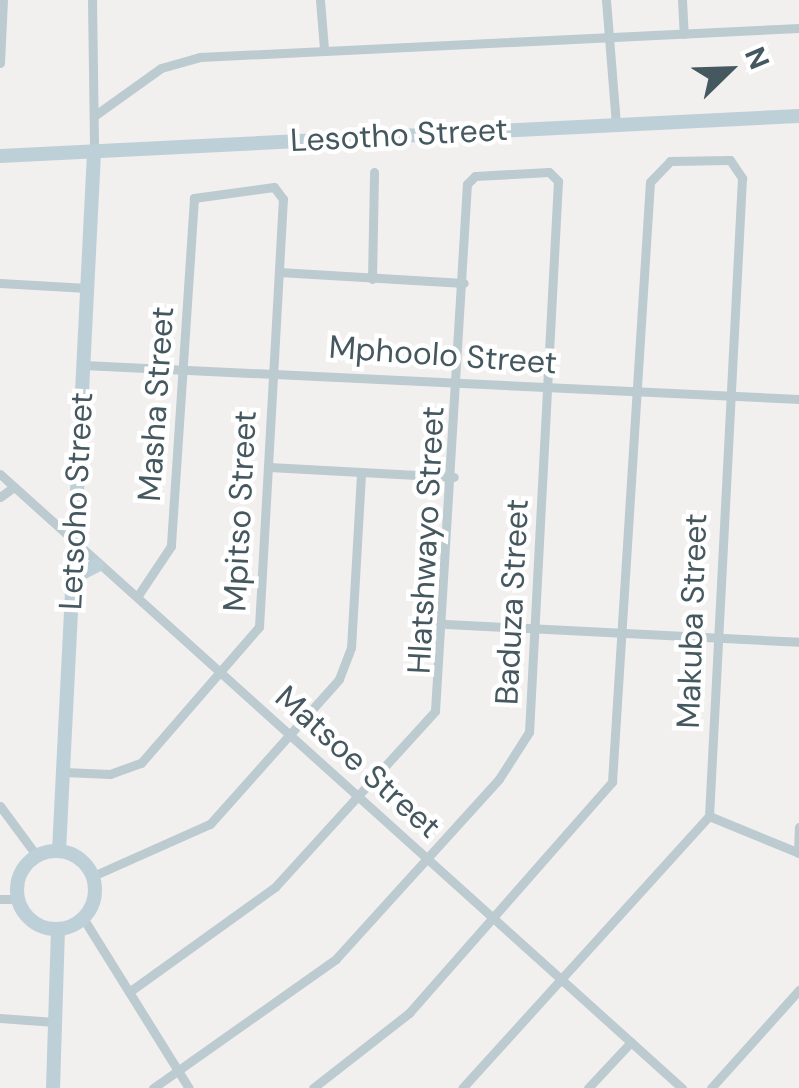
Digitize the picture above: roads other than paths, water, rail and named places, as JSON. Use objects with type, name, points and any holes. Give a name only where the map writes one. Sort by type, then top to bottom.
[{"type":"street","points":[[0,62],[4,0]]},
{"type":"street","points":[[92,0],[94,152]]},
{"type":"street","points":[[320,0],[324,49]]},
{"type":"street","points":[[606,0],[616,122]]},
{"type":"street","points":[[682,0],[684,34]]},
{"type":"street","points":[[94,116],[180,60],[608,34],[799,28]]},
{"type":"street","name":"Lesotho Street","points":[[0,156],[616,122],[799,116]]},
{"type":"street","name":"Letsoho Street","points":[[59,851],[94,152]]},
{"type":"street","name":"Makuba Street","points":[[640,392],[650,182],[670,161],[730,160],[741,170],[726,396],[709,816]]},
{"type":"street","name":"Baduza Street","points":[[153,1088],[336,959],[428,859],[529,732],[558,181],[540,171],[491,173],[475,176],[466,194]]},
{"type":"street","points":[[372,279],[374,172]]},
{"type":"street","name":"Mpitso Street","points":[[64,772],[110,774],[141,762],[222,674],[263,614],[283,198],[274,187],[222,189],[192,204]]},
{"type":"street","name":"Hlatshwayo Street","points":[[129,992],[275,887],[435,711],[446,624],[466,194]]},
{"type":"street","name":"Masha Street","points":[[136,597],[171,546],[185,370],[192,204]]},
{"type":"street","points":[[279,272],[464,284]]},
{"type":"street","points":[[0,282],[86,288]]},
{"type":"street","name":"Mphoolo Street","points":[[83,365],[460,379],[799,399]]},
{"type":"street","points":[[313,1088],[387,1034],[495,920],[612,782],[628,634],[640,392]]},
{"type":"street","points":[[269,467],[454,477]]},
{"type":"street","points":[[93,876],[206,828],[291,736],[348,663],[361,472]]},
{"type":"street","name":"Matsoe Street","points":[[0,474],[74,540],[97,566],[682,1088]]},
{"type":"street","points":[[0,496],[14,486]]},
{"type":"street","points":[[72,578],[97,566]]},
{"type":"street","points":[[446,624],[799,642]]},
{"type":"street","points":[[0,806],[37,856]]},
{"type":"street","points":[[462,1088],[709,816],[798,853],[799,827]]},
{"type":"street","points":[[83,918],[58,929],[33,921],[19,899],[21,874],[37,856],[59,851],[93,876]]},
{"type":"street","points":[[93,876],[83,918],[189,1088]]},
{"type":"street","points":[[0,899],[19,899]]},
{"type":"street","points":[[54,1088],[58,929]]},
{"type":"street","points":[[711,1088],[799,990]]},
{"type":"street","points":[[0,1018],[55,1022]]},
{"type":"street","points":[[588,1088],[631,1042]]}]
